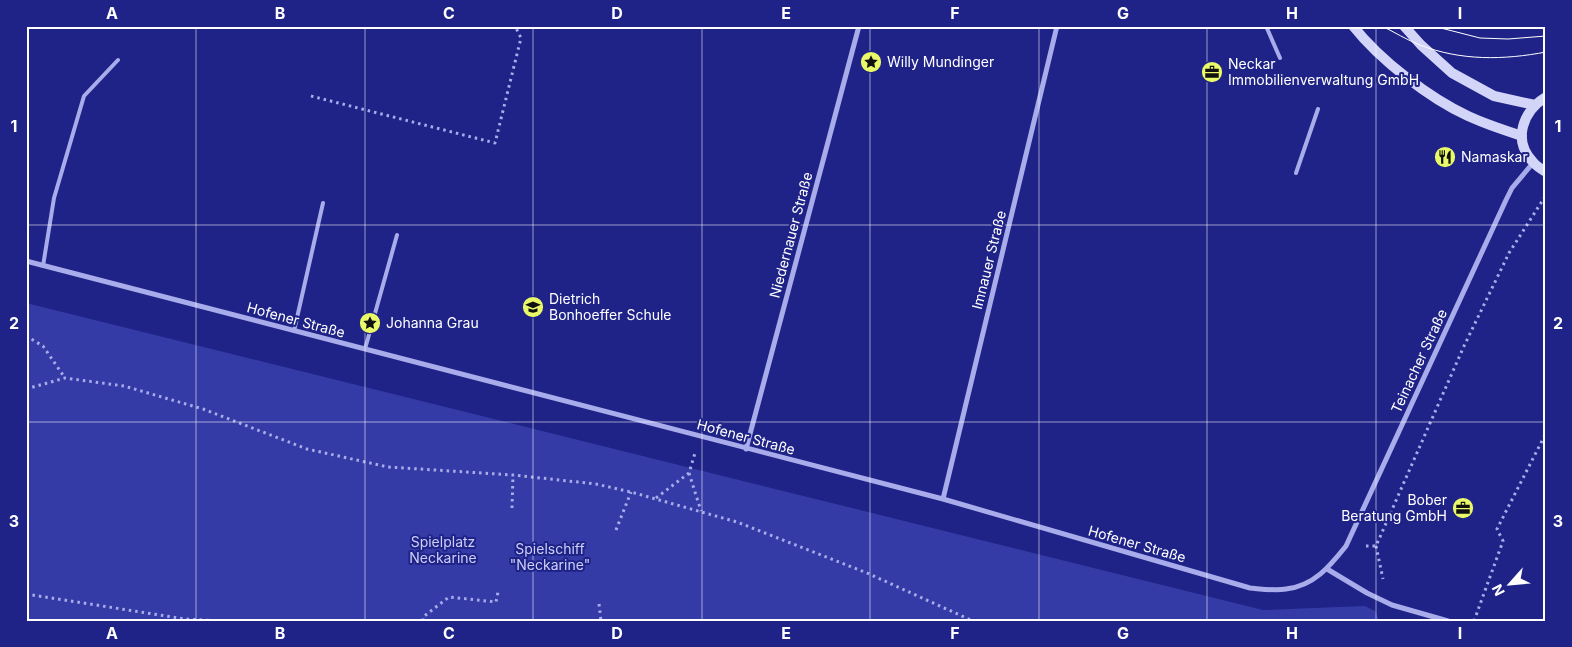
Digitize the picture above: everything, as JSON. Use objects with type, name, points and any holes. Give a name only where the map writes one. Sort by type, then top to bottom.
[{"type":"main road","points":[[1353,26],[1362,38],[1435,99],[1468,116],[1522,136]]},
{"type":"main road","points":[[1404,26],[1421,45],[1457,77],[1494,96],[1534,105]]},
{"type":"main road","points":[[1546,97],[1534,105],[1527,114],[1523,124],[1522,136],[1524,146],[1533,163],[1546,172]]},
{"type":"street","name":"Niedernauer Straße","points":[[746,449],[859,26]]},
{"type":"street","name":"Imnauer Straße","points":[[943,499],[1057,26]]},
{"type":"street","name":"Teinacher Straße","points":[[1327,569],[1346,546],[1512,188],[1533,163]]},
{"type":"street","name":"Hofener Straße","points":[[26,261],[943,499],[1250,588],[1287,589],[1313,580],[1327,569]]},
{"type":"street","points":[[1327,569],[1367,594],[1392,605],[1448,621]]},
{"type":"lane","points":[[1266,26],[1280,58]]},
{"type":"lane","points":[[43,266],[54,198],[84,96],[118,60]]},
{"type":"lane","points":[[1296,173],[1318,109]]},
{"type":"lane","points":[[294,331],[323,203]]},
{"type":"lane","points":[[364,349],[397,235]]},
{"type":"path","points":[[311,96],[494,143],[521,38],[515,26]]},
{"type":"path","points":[[1346,546],[1376,546],[1464,346],[1509,253],[1546,195]]},
{"type":"path","points":[[1539,205],[1546,203]]},
{"type":"path","points":[[26,336],[43,346],[65,378]]},
{"type":"path","points":[[26,389],[65,378],[124,386],[203,410],[307,449],[388,467],[513,474],[596,484],[656,498],[737,522],[867,573],[973,621]]},
{"type":"path","points":[[1474,621],[1503,541],[1497,529],[1546,432]]},
{"type":"path","points":[[700,436],[689,473],[700,511]]},
{"type":"path","points":[[656,498],[689,473]]},
{"type":"path","points":[[512,508],[513,474]]},
{"type":"path","points":[[616,530],[631,492]]},
{"type":"path","points":[[423,621],[423,617],[449,597],[496,602],[498,592]]},
{"type":"path","points":[[26,594],[186,619],[220,621]]},
{"type":"path","points":[[599,604],[600,621]]},
{"type":"green space","points":[[26,303],[1263,610],[1365,606],[1375,611],[1379,621],[26,621]]},
{"type":"tram line","points":[[1382,26],[1420,45],[1451,54],[1498,58],[1546,52]]},
{"type":"tram line","points":[[1433,26],[1480,38],[1508,39],[1546,36]]},
{"type":"place","name":"Willy Mundinger","points":[[871,62]]},
{"type":"place","name":"Neckar Immobilienverwaltung GmbH","points":[[1212,72]]},
{"type":"place","name":"Namaskar","points":[[1445,157]]},
{"type":"place","name":"Dietrich Bonhoeffer Schule","points":[[533,307]]},
{"type":"place","name":"Johanna Grau","points":[[370,323]]},
{"type":"place","name":"Bober Beratung GmbH","points":[[1463,508]]},
{"type":"park label","name":"Spielplatz Neckarine","points":[[443,550]]},
{"type":"park label","name":"Spielschiff \"Neckarine\"","points":[[550,558]]}]
